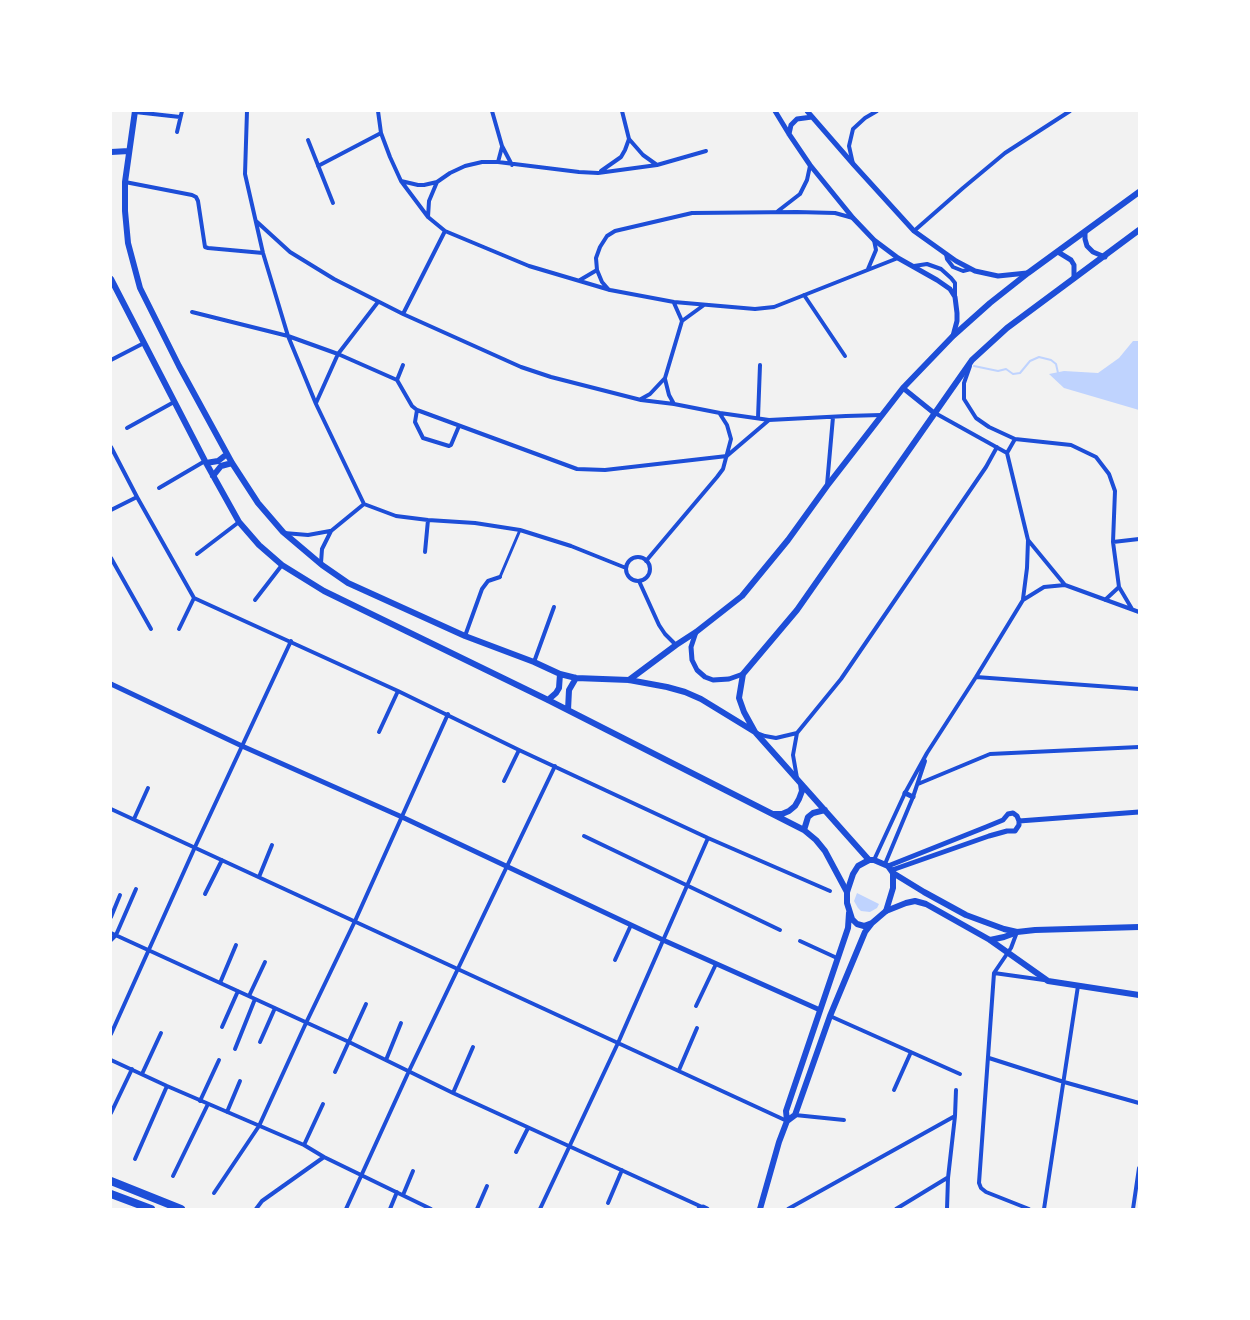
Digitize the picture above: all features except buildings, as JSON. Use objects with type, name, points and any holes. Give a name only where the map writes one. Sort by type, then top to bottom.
[{"type":"highway","points":[[111,1181],[181,1209]]},
{"type":"highway","points":[[111,1194],[151,1209]]},
{"type":"main road","points":[[135,112],[125,182],[124,211],[128,243],[140,288],[232,463],[258,503],[283,532],[322,565],[348,583],[465,636],[560,674],[576,678],[629,680],[685,692],[701,699],[755,732]]},
{"type":"main road","points":[[111,152],[129,151]]},
{"type":"main road","points":[[629,680],[742,596],[788,540],[881,415],[903,388],[953,336],[1028,273],[1139,192]]},
{"type":"main road","points":[[1017,932],[995,927],[966,915],[924,892],[890,868],[872,860],[755,732],[739,698],[743,674],[796,610],[972,360],[1007,328],[1139,230]]},
{"type":"main road","points":[[111,279],[213,477],[239,522],[282,565],[324,591],[774,814],[804,830],[825,851],[847,892],[848,927],[786,1111],[787,1121]]},
{"type":"main road","points":[[206,462],[218,461],[227,454]]},
{"type":"main road","points":[[213,477],[221,466],[232,463]]},
{"type":"main road","points":[[548,700],[559,688],[560,674]]},
{"type":"main road","points":[[568,710],[569,690],[576,678]]},
{"type":"main road","points":[[774,814],[782,814],[795,806],[802,791],[799,781]]},
{"type":"main road","points":[[804,830],[808,818],[813,813],[825,810]]},
{"type":"main road","points":[[847,892],[853,873],[858,866],[872,860]]},
{"type":"main road","points":[[886,911],[893,888],[890,868]]},
{"type":"main road","points":[[759,1209],[778,1142],[787,1121],[795,1114],[830,1016],[866,932],[872,923],[886,911],[915,901],[926,904],[990,940],[1048,981],[1139,995]]},
{"type":"main road","points":[[849,913],[857,924],[864,926],[872,923]]},
{"type":"main road","points":[[990,940],[995,927]]},
{"type":"main road","points":[[990,940],[1017,932],[1035,930],[1139,927]]},
{"type":"street","points":[[177,132],[182,111]]},
{"type":"street","points":[[247,111],[245,174],[263,253],[288,336],[316,404],[364,504],[396,516],[475,523],[520,530],[572,546],[626,568]]},
{"type":"street","points":[[378,111],[381,133],[401,181],[428,217],[445,231],[530,266],[578,281],[610,290],[674,302],[755,309],[774,307],[898,258]]},
{"type":"street","points":[[492,111],[502,146],[512,165]]},
{"type":"street","points":[[622,111],[629,139],[643,155],[657,165]]},
{"type":"street","points":[[775,111],[810,165],[874,240],[898,258],[946,286],[955,297]]},
{"type":"street","points":[[807,111],[914,231],[970,269],[998,276],[1028,273]]},
{"type":"street","points":[[854,165],[849,146],[854,129],[865,118],[877,111]]},
{"type":"street","points":[[914,231],[1005,153],[1070,111]]},
{"type":"street","points":[[135,112],[180,117]]},
{"type":"street","points":[[789,134],[791,125],[797,119],[812,117]]},
{"type":"street","points":[[318,166],[381,133]]},
{"type":"street","points":[[598,173],[621,157],[629,139]]},
{"type":"street","points":[[308,140],[333,203]]},
{"type":"street","points":[[498,162],[502,146]]},
{"type":"street","points":[[401,181],[418,185],[437,182],[465,166],[482,162],[598,173],[657,165],[706,152]]},
{"type":"street","points":[[777,211],[800,194],[807,180],[810,165]]},
{"type":"street","points":[[125,182],[196,197],[203,242],[208,249],[263,253]]},
{"type":"street","points":[[428,217],[429,201],[437,182]]},
{"type":"street","points":[[610,290],[597,270],[597,258],[600,247],[607,236],[615,231],[692,213],[777,211],[835,213],[853,218]]},
{"type":"street","points":[[256,220],[290,252],[334,279],[403,314],[550,377],[641,400],[769,420],[881,415]]},
{"type":"street","points":[[403,314],[445,231]]},
{"type":"street","points":[[1085,232],[1087,246],[1093,252],[1105,257]]},
{"type":"street","points":[[868,270],[876,250],[874,240]]},
{"type":"street","points":[[1058,252],[1071,260],[1074,265],[1074,278]]},
{"type":"street","points":[[946,253],[952,267],[963,271]]},
{"type":"street","points":[[941,269],[947,267],[949,262]]},
{"type":"street","points":[[914,266],[927,264],[941,269],[955,283]]},
{"type":"street","points":[[953,336],[957,321],[955,283],[957,276],[970,269]]},
{"type":"street","points":[[578,281],[597,270]]},
{"type":"street","points":[[804,295],[845,356]]},
{"type":"street","points":[[316,404],[338,354],[378,302]]},
{"type":"street","points":[[674,302],[682,321]]},
{"type":"street","points":[[641,400],[665,378],[682,321],[704,305]]},
{"type":"street","points":[[192,312],[288,336],[338,354],[397,380],[412,406],[417,410],[584,470],[605,470],[727,456],[769,420]]},
{"type":"street","points":[[111,360],[144,343]]},
{"type":"street","points":[[972,360],[964,383],[964,399],[976,418],[1015,439],[1071,445],[1096,457],[1109,474],[1115,491],[1113,542],[1119,587],[1133,610]]},
{"type":"street","points":[[397,380],[403,365]]},
{"type":"street","points":[[758,418],[760,365]]},
{"type":"street","points":[[665,378],[674,404]]},
{"type":"street","points":[[903,388],[934,412],[1007,453]]},
{"type":"street","points":[[127,428],[174,401]]},
{"type":"street","points":[[417,410],[416,422],[423,438],[449,446],[459,426]]},
{"type":"street","points":[[646,561],[723,468],[731,439],[730,432],[720,413]]},
{"type":"street","points":[[827,486],[833,417]]},
{"type":"street","points":[[872,860],[927,753],[1023,600],[1028,540],[1007,453],[1015,439]]},
{"type":"street","points":[[111,447],[194,598],[399,691],[708,838],[830,891]]},
{"type":"street","points":[[799,781],[793,755],[797,733],[842,679],[986,467],[997,447]]},
{"type":"street","points":[[159,488],[206,462]]},
{"type":"street","points":[[111,510],[136,496]]},
{"type":"street","points":[[322,565],[322,549],[331,531],[364,504]]},
{"type":"street","points":[[425,552],[428,520]]},
{"type":"street","points":[[197,554],[239,522]]},
{"type":"street","points":[[465,636],[482,588],[488,581],[500,577],[520,530]]},
{"type":"street","points":[[283,532],[302,535],[331,531]]},
{"type":"street","points":[[1113,542],[1139,539]]},
{"type":"street","points":[[1028,540],[1065,585]]},
{"type":"street","points":[[641,557],[646,561],[649,571],[644,579],[639,581],[629,578],[626,568],[628,561],[641,557]]},
{"type":"street","points":[[111,558],[152,629]]},
{"type":"street","points":[[255,600],[282,565]]},
{"type":"street","points":[[639,581],[654,616],[665,634],[676,645]]},
{"type":"street","points":[[1023,600],[1044,587],[1065,585],[1139,612]]},
{"type":"street","points":[[1105,600],[1119,587]]},
{"type":"street","points":[[179,629],[194,598]]},
{"type":"street","points":[[534,662],[554,607]]},
{"type":"street","points":[[696,632],[691,646],[692,660],[697,670],[713,680],[729,679],[743,674]]},
{"type":"street","points":[[111,1034],[291,641]]},
{"type":"street","points":[[976,677],[1139,689]]},
{"type":"street","points":[[111,684],[663,940],[820,1010]]},
{"type":"street","points":[[379,732],[399,691]]},
{"type":"street","points":[[214,1193],[259,1126],[356,921],[448,714]]},
{"type":"street","points":[[755,732],[776,738],[797,733]]},
{"type":"street","points":[[918,784],[990,754],[1139,747]]},
{"type":"street","points":[[504,781],[519,750]]},
{"type":"street","points":[[890,868],[927,753]]},
{"type":"street","points":[[346,1209],[409,1071],[555,766]]},
{"type":"street","points":[[134,819],[148,788]]},
{"type":"street","points":[[905,793],[913,797]]},
{"type":"street","points":[[111,809],[787,1121]]},
{"type":"street","points":[[1019,821],[1139,812]]},
{"type":"street","points":[[1013,813],[1019,821],[1015,831],[989,836],[890,868],[1003,820],[1008,814],[1013,813]]},
{"type":"street","points":[[986,827],[989,836]]},
{"type":"street","points":[[584,836],[780,930]]},
{"type":"street","points":[[540,1209],[618,1043],[708,838]]},
{"type":"street","points":[[259,877],[272,845]]},
{"type":"street","points":[[205,894],[222,860]]},
{"type":"street","points":[[111,940],[136,889]]},
{"type":"street","points":[[111,917],[120,896]]},
{"type":"street","points":[[615,960],[632,925]]},
{"type":"street","points":[[1017,932],[1014,942],[994,973],[979,1183],[986,1192],[1029,1209]]},
{"type":"street","points":[[113,934],[703,1208]]},
{"type":"street","points":[[800,941],[838,958]]},
{"type":"street","points":[[220,983],[236,945]]},
{"type":"street","points":[[249,996],[265,962]]},
{"type":"street","points":[[696,1006],[716,964]]},
{"type":"street","points":[[994,973],[1048,981]]},
{"type":"street","points":[[1044,1209],[1078,985]]},
{"type":"street","points":[[222,1027],[238,991]]},
{"type":"street","points":[[235,1049],[255,999]]},
{"type":"street","points":[[335,1072],[366,1004]]},
{"type":"street","points":[[260,1042],[275,1008]]},
{"type":"street","points":[[830,1016],[960,1074]]},
{"type":"street","points":[[386,1060],[401,1023]]},
{"type":"street","points":[[679,1070],[697,1028]]},
{"type":"street","points":[[142,1074],[161,1033]]},
{"type":"street","points":[[453,1093],[473,1047]]},
{"type":"street","points":[[894,1090],[911,1052]]},
{"type":"street","points":[[988,1058],[1139,1103]]},
{"type":"street","points":[[111,1060],[304,1145],[431,1209]]},
{"type":"street","points":[[200,1101],[219,1060]]},
{"type":"street","points":[[111,1113],[132,1070]]},
{"type":"street","points":[[227,1112],[240,1081]]},
{"type":"street","points":[[135,1159],[167,1086]]},
{"type":"street","points":[[947,1209],[956,1090]]},
{"type":"street","points":[[173,1176],[208,1104]]},
{"type":"street","points":[[304,1145],[323,1104]]},
{"type":"street","points":[[795,1114],[844,1120]]},
{"type":"street","points":[[788,1209],[955,1116]]},
{"type":"street","points":[[516,1152],[528,1128]]},
{"type":"street","points":[[256,1209],[262,1201],[324,1157]]},
{"type":"street","points":[[1133,1209],[1139,1168]]},
{"type":"street","points":[[608,1203],[622,1170]]},
{"type":"street","points":[[403,1195],[413,1171]]},
{"type":"street","points":[[896,1209],[948,1178]]},
{"type":"street","points":[[477,1209],[487,1186]]},
{"type":"street","points":[[390,1209],[397,1192]]},
{"type":"water","points":[[1133,341],[1139,341],[1139,410],[1064,388],[1049,374],[1064,371],[1098,373],[1119,358]]},
{"type":"water","points":[[857,893],[879,904],[877,908],[870,912],[861,911],[854,901]]},
{"type":"waterway","points":[[974,366],[998,371],[1006,369],[1013,374],[1020,373],[1030,361],[1039,357],[1056,364],[1058,373]]}]
